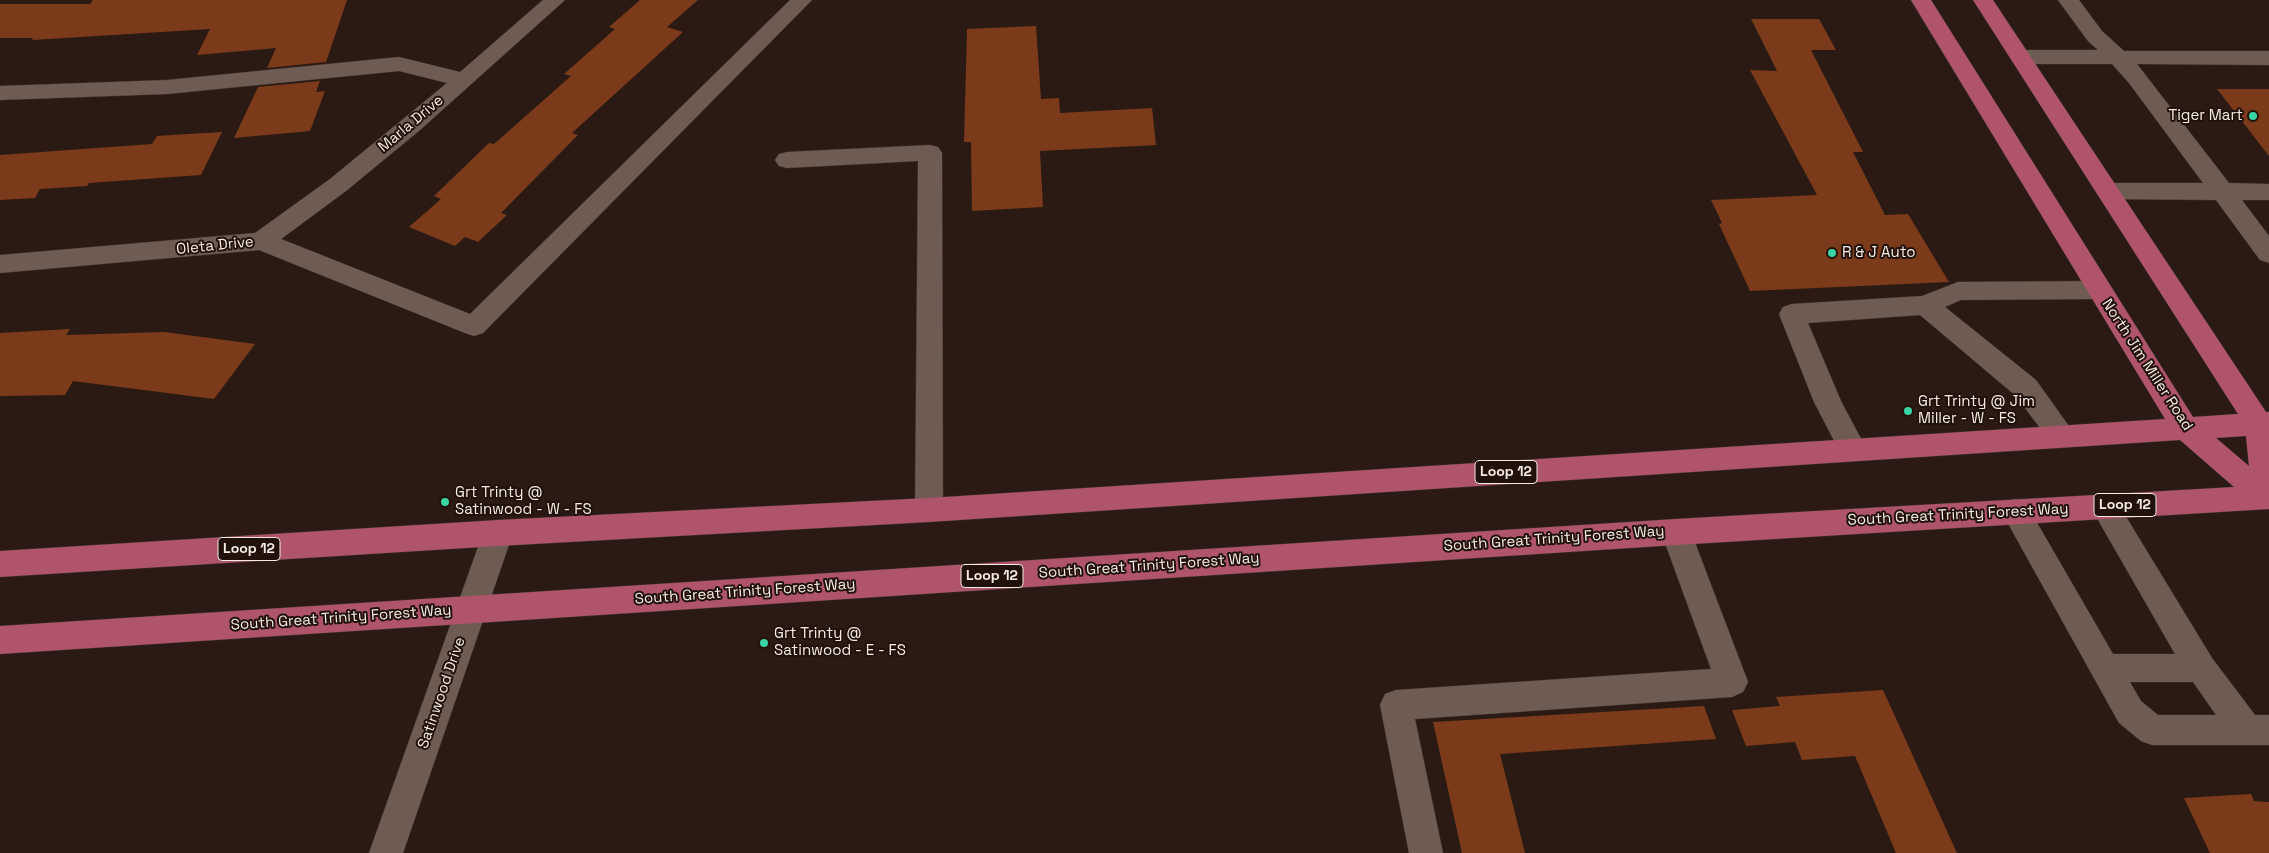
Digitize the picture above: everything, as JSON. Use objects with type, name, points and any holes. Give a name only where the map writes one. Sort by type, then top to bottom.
[{"type":"main road","name":"North Jim Miller Road","points":[[1921,0],[2185,428],[2268,499]]},
{"type":"main road","points":[[1983,0],[2108,191],[2264,423],[2268,499]]},
{"type":"main road","name":"Loop 12","points":[[0,564],[498,533],[929,510],[2264,423]]},
{"type":"main road","name":"South Great Trinity Forest Way","points":[[0,640],[1676,532],[2104,506],[2268,499]]},
{"type":"street","name":"Marla Drive","points":[[261,241],[315,204],[464,80],[555,0]]},
{"type":"street","name":"Oleta Drive","points":[[0,264],[261,241],[474,326],[802,0]]},
{"type":"street","points":[[2068,0],[2095,36],[2137,78],[2269,254]]},
{"type":"street","points":[[2021,57],[2269,58]]},
{"type":"street","points":[[0,93],[167,87],[399,64],[464,80]]},
{"type":"street","points":[[788,160],[930,153],[929,510]]},
{"type":"street","points":[[2108,191],[2269,192]]},
{"type":"street","points":[[1853,450],[1828,402],[1792,314],[1926,305],[1958,291],[2099,290]]},
{"type":"street","points":[[1926,305],[2026,388],[2062,436]]},
{"type":"street","points":[[2104,506],[2201,668],[2258,730]]},
{"type":"street","points":[[2015,511],[2130,712],[2152,730],[2258,730]]},
{"type":"street","points":[[1426,853],[1396,705],[1732,682],[1676,532]]},
{"type":"street","name":"Satinwood Drive","points":[[386,853],[498,533]]},
{"type":"street","points":[[2104,668],[2201,668]]},
{"type":"building","points":[[93,0],[347,0],[326,62],[267,68],[276,48],[197,55],[210,29],[32,40],[33,38],[0,38],[0,4],[90,4]]},
{"type":"building","points":[[640,0],[698,0],[667,27],[683,32],[572,133],[578,135],[501,213],[507,215],[478,242],[465,237],[455,246],[409,227],[441,199],[434,196],[489,143],[494,144],[571,76],[564,74],[615,29],[609,27]]},
{"type":"building","points":[[1751,19],[1819,19],[1836,50],[1811,50],[1863,152],[1853,152],[1885,215],[1908,214],[1949,282],[1750,291],[1719,224],[1722,223],[1711,200],[1817,195],[1750,70],[1777,71]]},
{"type":"building","points":[[1036,26],[1041,99],[1059,98],[1060,113],[1152,108],[1156,145],[1040,151],[1043,207],[972,211],[971,142],[964,142],[967,29]]},
{"type":"building","points":[[320,81],[316,92],[325,91],[310,131],[234,138],[258,87]]},
{"type":"building","name":"Tiger Mart","points":[[2217,89],[2269,89],[2269,156]]},
{"type":"building","points":[[222,132],[201,175],[89,183],[87,186],[40,189],[35,198],[0,200],[0,155],[152,144],[157,136]]},
{"type":"building","points":[[70,329],[66,335],[164,332],[255,344],[214,399],[73,381],[65,395],[0,396],[0,333]]},
{"type":"building","points":[[1883,690],[1957,853],[1896,853],[1855,756],[1802,760],[1795,742],[1746,746],[1732,710],[1780,706],[1776,697]]},
{"type":"building","points":[[1704,706],[1716,739],[1500,754],[1525,853],[1462,853],[1433,722]]},
{"type":"building","points":[[2251,794],[2254,801],[2269,802],[2269,853],[2210,853],[2184,798]]},
{"type":"place","name":"Tiger Mart","points":[[2253,116]]},
{"type":"place","name":"R & J Auto","points":[[1832,253]]},
{"type":"place","name":"Grt Trinty @ Jim Miller - W - FS","points":[[1908,411]]},
{"type":"place","name":"Grt Trinty @ Satinwood - W - FS","points":[[445,502]]},
{"type":"place","name":"Grt Trinty @ Satinwood - E - FS","points":[[764,643]]}]
